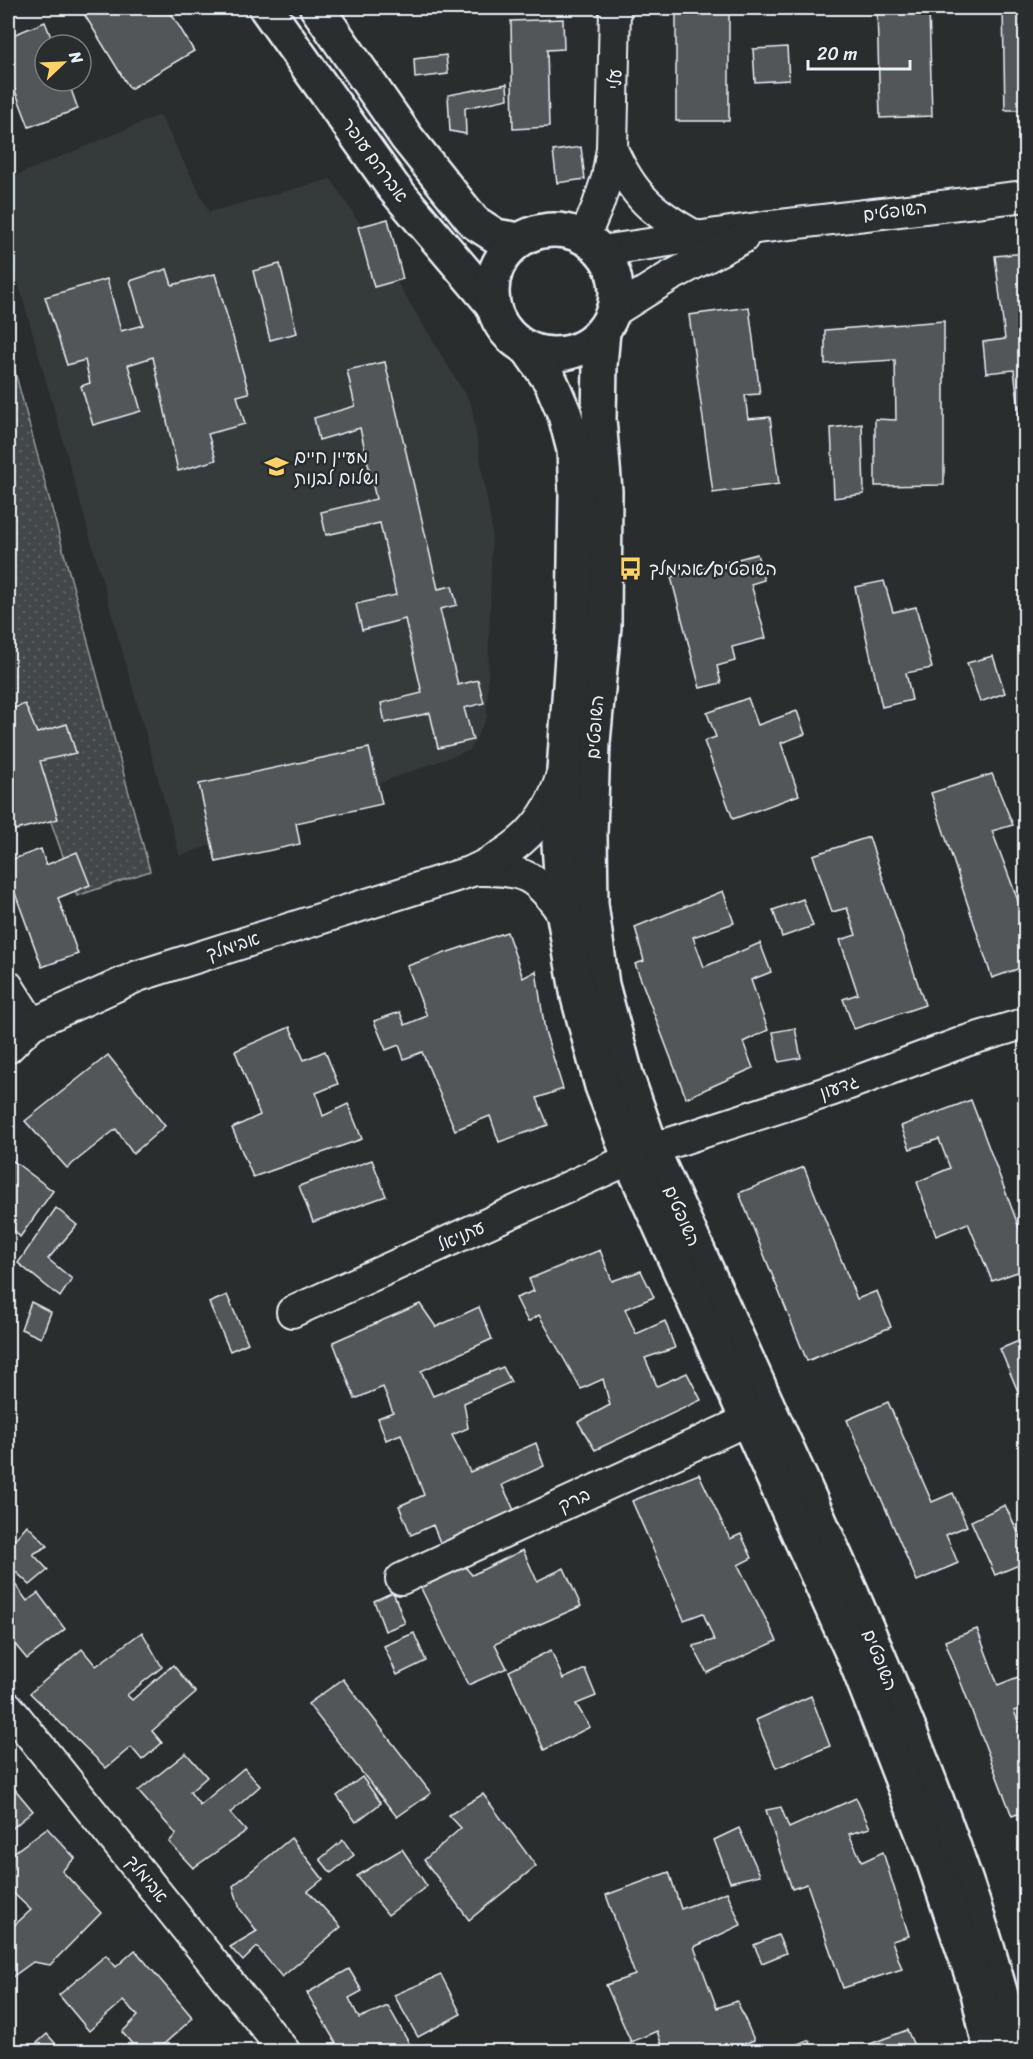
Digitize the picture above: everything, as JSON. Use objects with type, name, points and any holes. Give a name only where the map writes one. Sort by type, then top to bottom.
[{"type":"street","name":"אברהם עופר","points":[[266,8],[393,187],[493,305]]},
{"type":"street","points":[[317,8],[407,138],[474,222],[496,236],[519,240]]},
{"type":"street","name":"עלי","points":[[592,244],[612,149],[615,8]]},
{"type":"street","name":"עלי","points":[[612,149],[622,172],[653,210],[697,237]]},
{"type":"street","name":"השופטים","points":[[592,244],[697,237],[1026,196]]},
{"type":"street","name":"השופטים","points":[[764,227],[669,277],[608,321],[600,365],[599,419],[605,491],[604,626],[592,742],[591,904],[602,985],[627,1078],[641,1154],[748,1420],[855,1659],[933,1860],[978,1993],[991,2052]]},
{"type":"street","points":[[552,230],[568,232],[592,244],[611,269],[616,290],[608,321],[587,345],[567,353],[548,354],[528,349],[512,338],[500,323],[493,305],[492,286],[496,268],[506,252],[519,240],[534,232],[552,230]]},
{"type":"street","name":"השופטים","points":[[528,349],[551,382],[565,415],[574,450],[576,495],[574,627],[559,843],[564,916],[578,996],[602,1086],[641,1154],[877,1649],[954,1848],[1000,1986],[1016,2052]]},
{"type":"street","name":"אבימלך","points":[[8,1048],[32,1024],[138,976],[472,871],[498,859],[518,845],[536,826],[557,791],[563,768]]},
{"type":"street","name":"אבימלך","points":[[472,871],[513,872],[533,879],[548,892],[564,916]]},
{"type":"street","points":[[8,986],[32,1024]]},
{"type":"street","name":"גדעון","points":[[641,1154],[833,1090],[966,1041],[1026,1023]]},
{"type":"street","name":"עתניאל","points":[[292,1312],[641,1154]]},
{"type":"street","name":"ברק","points":[[401,1579],[748,1420]]},
{"type":"street","name":"אבימלך","points":[[8,1707],[285,2052]]},
{"type":"shaded area","name":"מעיין חיים ושלום לבנות","points":[[160,115],[209,212],[331,179],[388,267],[471,404],[492,530],[487,717],[470,750],[180,856],[8,246],[8,179]]},
{"type":"shaded area","points":[[8,346],[150,871],[77,896],[8,700]]},
{"type":"building","points":[[168,8],[194,51],[130,89],[81,9]]},
{"type":"building","points":[[676,8],[729,8],[729,121],[676,121]]},
{"type":"building","points":[[877,8],[929,8],[932,116],[880,118]]},
{"type":"building","points":[[1003,8],[1026,8],[1026,110],[1005,110]]},
{"type":"building","points":[[563,19],[564,49],[547,50],[549,127],[513,129],[511,21]]},
{"type":"building","points":[[45,22],[49,33],[33,33],[33,93],[72,93],[78,109],[29,127],[8,72],[8,37]]},
{"type":"building","points":[[787,47],[789,80],[755,82],[753,49]]},
{"type":"building","points":[[446,55],[448,74],[415,78],[414,59]]},
{"type":"building","points":[[507,84],[508,99],[465,108],[466,134],[450,131],[448,95]]},
{"type":"building","points":[[581,147],[585,179],[557,183],[553,151]]},
{"type":"building","points":[[388,219],[403,279],[374,287],[358,227]]},
{"type":"building","points":[[1026,253],[1026,464],[1014,370],[986,373],[983,342],[1005,339],[995,256]]},
{"type":"building","points":[[280,264],[297,333],[270,340],[253,271]]},
{"type":"building","points":[[167,269],[172,285],[215,274],[249,393],[237,396],[245,424],[208,434],[216,460],[178,471],[153,357],[128,365],[141,411],[93,425],[81,386],[90,383],[85,360],[67,365],[45,297],[107,279],[121,331],[143,325],[130,281]]},
{"type":"building","points":[[749,307],[760,394],[745,395],[748,419],[770,417],[779,484],[713,493],[689,315]]},
{"type":"building","points":[[944,321],[944,485],[875,486],[875,419],[896,420],[895,360],[825,364],[825,330]]},
{"type":"building","points":[[385,362],[438,589],[452,586],[457,605],[440,609],[458,685],[478,680],[484,703],[464,708],[473,740],[438,748],[430,713],[385,723],[381,703],[422,693],[405,619],[362,630],[356,604],[396,595],[380,523],[326,535],[321,512],[376,499],[360,428],[319,440],[314,418],[355,406],[347,370]]},
{"type":"building","points":[[862,424],[864,494],[834,498],[831,428]]},
{"type":"building","points":[[757,554],[764,580],[751,584],[766,638],[732,647],[735,661],[717,666],[721,683],[700,688],[671,577]]},
{"type":"building","points":[[884,581],[893,612],[916,607],[932,668],[906,673],[912,700],[882,707],[855,587]]},
{"type":"building","points":[[993,656],[1005,693],[980,702],[967,663]]},
{"type":"building","points":[[748,698],[758,725],[797,711],[805,734],[781,743],[799,795],[733,819],[704,741],[716,737],[707,713]]},
{"type":"building","points":[[25,704],[37,733],[67,724],[76,753],[40,761],[58,819],[8,832],[8,710]]},
{"type":"building","points":[[369,748],[382,804],[296,823],[300,844],[216,862],[199,784]]},
{"type":"building","points":[[992,774],[1013,825],[992,831],[1020,906],[1026,904],[1026,966],[992,978],[931,793]]},
{"type":"building","points":[[869,837],[925,1005],[854,1029],[843,999],[858,994],[840,940],[856,935],[847,908],[832,912],[813,855]]},
{"type":"building","points":[[41,849],[46,865],[77,852],[90,885],[58,898],[78,954],[42,967],[8,874],[8,861]]},
{"type":"building","points":[[723,891],[734,923],[693,937],[704,967],[760,943],[771,972],[751,980],[768,1030],[743,1042],[753,1068],[686,1098],[635,964],[644,961],[635,927]]},
{"type":"building","points":[[803,899],[813,926],[782,937],[773,910]]},
{"type":"building","points":[[507,932],[523,978],[536,971],[545,1031],[563,1089],[537,1098],[548,1125],[499,1142],[490,1116],[455,1130],[422,1052],[404,1059],[399,1045],[386,1050],[374,1021],[400,1012],[405,1025],[427,1016],[407,966]]},
{"type":"building","points":[[290,1027],[304,1060],[325,1051],[338,1084],[316,1093],[323,1116],[348,1104],[362,1139],[253,1177],[232,1128],[260,1115],[235,1051]]},
{"type":"building","points":[[795,1028],[801,1058],[779,1062],[773,1032]]},
{"type":"building","points":[[108,1055],[165,1126],[133,1154],[116,1129],[67,1168],[25,1121]]},
{"type":"building","points":[[971,1100],[1026,1246],[1026,1269],[992,1281],[968,1223],[936,1236],[917,1182],[950,1168],[939,1139],[910,1149],[901,1126]]},
{"type":"building","points":[[8,1157],[53,1191],[20,1237],[10,1225],[8,1229]]},
{"type":"building","points":[[372,1160],[386,1196],[313,1222],[299,1186]]},
{"type":"building","points":[[804,1167],[857,1299],[877,1291],[891,1327],[807,1361],[739,1193]]},
{"type":"building","points":[[56,1208],[77,1225],[48,1259],[72,1279],[60,1297],[18,1263]]},
{"type":"building","points":[[600,1250],[612,1281],[641,1271],[654,1297],[625,1309],[636,1334],[665,1321],[675,1348],[645,1358],[657,1386],[687,1373],[701,1400],[595,1450],[578,1422],[610,1405],[603,1379],[581,1389],[539,1315],[528,1322],[516,1298],[534,1291],[529,1279]]},
{"type":"building","points":[[227,1295],[248,1343],[230,1351],[209,1303]]},
{"type":"building","points":[[31,1302],[51,1312],[41,1338],[21,1329]]},
{"type":"building","points":[[420,1304],[436,1327],[479,1307],[492,1339],[421,1371],[433,1396],[503,1367],[511,1382],[464,1403],[468,1428],[452,1435],[470,1472],[536,1443],[544,1466],[502,1485],[516,1514],[441,1545],[433,1525],[411,1535],[399,1506],[424,1495],[401,1434],[386,1440],[378,1418],[393,1412],[383,1387],[355,1399],[333,1342]]},
{"type":"building","points":[[1026,1338],[1026,1408],[1025,1408],[1000,1349]]},
{"type":"building","points":[[888,1402],[932,1502],[953,1493],[967,1526],[946,1535],[958,1563],[917,1581],[847,1420]]},
{"type":"building","points":[[699,1474],[730,1539],[741,1534],[752,1558],[738,1565],[777,1641],[707,1673],[693,1646],[714,1640],[703,1613],[684,1620],[632,1501]]},
{"type":"building","points":[[1005,1505],[1026,1549],[1026,1562],[995,1575],[971,1521]]},
{"type":"building","points":[[27,1525],[48,1546],[33,1554],[48,1570],[30,1585],[16,1572],[11,1579],[27,1601],[38,1593],[65,1629],[27,1659],[8,1636],[8,1547]]},
{"type":"building","points":[[523,1550],[537,1581],[564,1568],[581,1606],[495,1644],[507,1668],[468,1685],[417,1580],[461,1562],[472,1575]]},
{"type":"building","points":[[393,1592],[405,1623],[385,1631],[374,1601]]},
{"type":"building","points":[[977,1629],[998,1685],[1018,1677],[1026,1696],[1026,1706],[1014,1711],[1026,1741],[1026,1811],[1012,1816],[945,1641]]},
{"type":"building","points":[[142,1632],[162,1667],[127,1695],[132,1700],[173,1665],[196,1693],[152,1731],[162,1743],[142,1760],[131,1747],[106,1768],[30,1693],[82,1649],[96,1666]]},
{"type":"building","points":[[414,1633],[426,1661],[397,1675],[384,1646]]},
{"type":"building","points":[[551,1650],[563,1679],[585,1669],[596,1696],[576,1704],[590,1727],[544,1750],[509,1671]]},
{"type":"building","points":[[343,1679],[431,1793],[397,1817],[308,1704]]},
{"type":"building","points":[[811,1696],[830,1746],[776,1768],[756,1720]]},
{"type":"building","points":[[186,1753],[207,1777],[190,1792],[200,1805],[244,1768],[260,1786],[230,1813],[246,1831],[193,1868],[169,1842],[176,1834],[138,1791]]},
{"type":"building","points":[[362,1777],[381,1803],[356,1822],[337,1796]]},
{"type":"building","points":[[8,1781],[33,1811],[8,1832]]},
{"type":"building","points":[[483,1794],[536,1866],[469,1920],[424,1860],[461,1828],[449,1815]]},
{"type":"building","points":[[856,1798],[870,1828],[849,1834],[862,1862],[883,1852],[909,1936],[892,1941],[902,1969],[843,1988],[807,1884],[792,1889],[766,1810],[781,1807],[789,1828]]},
{"type":"building","points":[[47,1828],[75,1858],[62,1871],[101,1913],[50,1965],[33,1962],[8,1980],[8,1931],[31,1910],[8,1888],[8,1857]]},
{"type":"building","points":[[739,1828],[760,1875],[730,1882],[714,1840]]},
{"type":"building","points":[[291,1838],[323,1879],[308,1891],[341,1927],[282,1977],[257,1947],[243,1961],[230,1947],[257,1931],[240,1909],[233,1886]]},
{"type":"building","points":[[343,1840],[354,1855],[331,1873],[320,1859]]},
{"type":"building","points":[[402,1849],[427,1886],[388,1915],[357,1876]]},
{"type":"building","points":[[1026,1851],[1026,1866],[1020,1853]]},
{"type":"building","points":[[669,1872],[681,1909],[727,1892],[741,1925],[694,1947],[717,2008],[737,2001],[754,2040],[723,2052],[664,2052],[657,2031],[631,2042],[606,1985],[635,1975],[606,1895]]},
{"type":"building","points":[[778,1935],[786,1953],[762,1963],[754,1945]]},
{"type":"building","points":[[135,1950],[193,2018],[155,2052],[139,2052],[122,2032],[138,2016],[123,2001],[89,2031],[59,1995],[106,1955],[116,1967]]},
{"type":"building","points":[[349,1969],[362,1991],[349,1998],[359,2018],[388,2006],[414,2052],[341,2052],[307,1993]]},
{"type":"building","points":[[441,1975],[461,2014],[418,2037],[394,1995]]},
{"type":"building","points":[[907,2030],[917,2052],[849,2052]]},
{"type":"building","points":[[47,2034],[63,2052],[27,2052]]},
{"type":"building","points":[[809,2040],[815,2052],[778,2051]]},
{"type":"building","points":[[428,2044],[433,2052],[418,2052]]},
{"type":"place","name":"מעיין חיים ושלום לבנות","points":[[276,467]]},
{"type":"place","name":"השופטים/אבימלך","points":[[631,569]]}]
